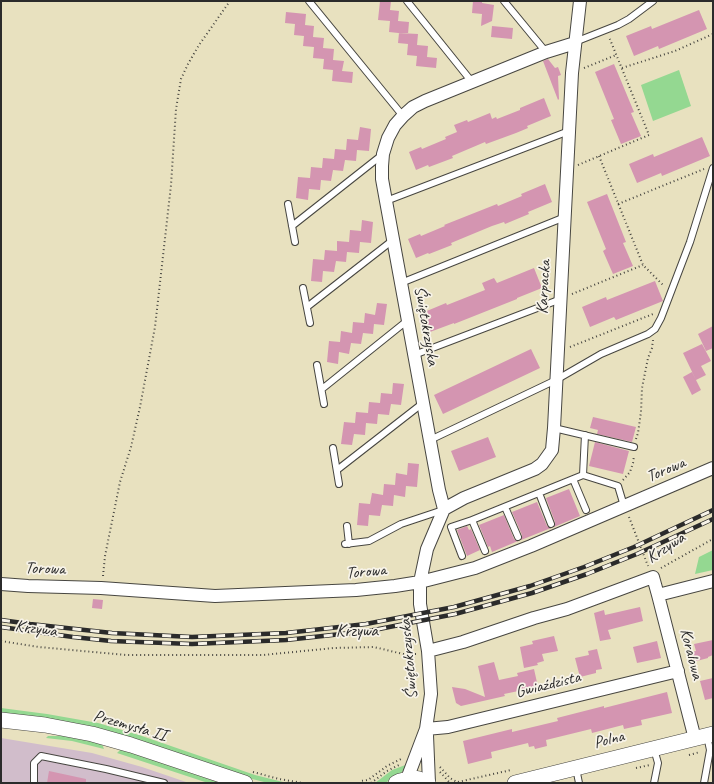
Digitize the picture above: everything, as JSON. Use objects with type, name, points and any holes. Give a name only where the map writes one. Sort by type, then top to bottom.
[{"type":"street","name":"Karpacka","points":[[444,509],[464,498],[535,469],[542,464],[552,450],[572,73],[580,1]]},
{"type":"street","name":"Świętokrzyska","points":[[429,783],[426,729],[431,694],[428,651],[420,604],[420,582],[428,549],[444,509],[439,490],[382,179],[383,154],[388,138],[395,125],[413,107],[546,52],[575,43]]},
{"type":"street","name":"Torowa","points":[[1,584],[101,588],[199,596],[221,596],[356,590],[420,582],[458,573],[489,562],[713,468]]},
{"type":"street","name":"Koralowa","points":[[653,577],[678,671],[705,736]]},
{"type":"street","name":"Krzywa","points":[[428,651],[463,642],[534,618],[567,610],[653,577]]},
{"type":"street","points":[[658,595],[713,581]]},
{"type":"street","name":"Gwiaździsta","points":[[426,729],[448,726],[678,671]]},
{"type":"street","name":"Przemysła II","points":[[1,720],[45,725],[92,734],[131,745],[236,782]]},
{"type":"street","name":"Świętokrzyska","points":[[401,781],[426,729]]},
{"type":"street","name":"Polna","points":[[522,782],[705,736]]},
{"type":"street","points":[[401,781],[418,779],[429,783]]},
{"type":"lane","points":[[309,1],[403,116]]},
{"type":"lane","points":[[407,1],[472,82]]},
{"type":"lane","points":[[504,1],[546,52]]},
{"type":"lane","points":[[575,43],[629,19],[653,1]]},
{"type":"lane","points":[[386,201],[569,131]]},
{"type":"lane","points":[[292,226],[383,154]]},
{"type":"lane","points":[[430,440],[556,380],[601,354],[648,334],[655,329],[661,318],[690,242],[713,168]]},
{"type":"lane","points":[[288,204],[295,242]]},
{"type":"lane","points":[[401,283],[565,217]]},
{"type":"lane","points":[[307,307],[393,240]]},
{"type":"lane","points":[[303,288],[310,323]]},
{"type":"lane","points":[[414,355],[561,299]]},
{"type":"lane","points":[[322,389],[408,320]]},
{"type":"lane","points":[[318,365],[324,404]]},
{"type":"lane","points":[[337,470],[423,402]]},
{"type":"lane","points":[[554,428],[634,447]]},
{"type":"lane","points":[[583,475],[585,435]]},
{"type":"lane","points":[[333,448],[339,484]]},
{"type":"lane","points":[[462,556],[451,527],[583,475],[618,486],[624,506]]},
{"type":"lane","points":[[573,479],[586,510]]},
{"type":"lane","points":[[539,493],[551,524]]},
{"type":"lane","points":[[505,506],[518,538]]},
{"type":"lane","points":[[347,526],[347,544],[369,541],[401,524],[444,509]]},
{"type":"lane","points":[[472,520],[485,551]]},
{"type":"lane","points":[[704,783],[710,750],[705,736]]},
{"type":"lane","points":[[654,749],[658,763],[654,783]]},
{"type":"lane","points":[[34,783],[34,763],[41,756],[106,768],[164,783]]},
{"type":"lane","points":[[576,768],[579,783]]},
{"type":"path","points":[[101,588],[105,556],[120,482],[131,447],[155,327],[172,186],[176,109],[180,86],[188,64],[199,45],[230,1]]},
{"type":"path","points":[[567,170],[649,135],[606,30]]},
{"type":"path","points":[[622,68],[675,51],[713,34]]},
{"type":"path","points":[[572,73],[616,55]]},
{"type":"path","points":[[599,156],[643,265],[670,292]]},
{"type":"path","points":[[618,204],[706,168]]},
{"type":"path","points":[[561,299],[643,265]]},
{"type":"path","points":[[558,352],[656,313],[667,300]]},
{"type":"path","points":[[618,486],[630,472],[633,463],[634,447],[638,434],[641,412],[642,388],[655,329]]},
{"type":"path","points":[[624,506],[653,577]]},
{"type":"path","name":"Krzywa","points":[[653,577],[662,567],[713,539]]},
{"type":"path","name":"Krzywa","points":[[1,641],[40,647],[126,655],[263,654],[374,646],[412,655],[428,651]]},
{"type":"shaded area","points":[[1,738],[92,753],[142,767],[189,783],[1,783]]},
{"type":"green space","points":[[679,70],[691,106],[653,121],[641,85]]},
{"type":"green space","points":[[713,550],[713,570],[695,574],[699,557]]},
{"type":"green space","points":[[1,708],[98,723],[139,735],[255,775],[287,783],[268,783],[260,781],[1,713]]},
{"type":"green space","points":[[48,736],[65,736],[83,739],[102,744],[104,749],[72,741],[46,738]]},
{"type":"green space","points":[[120,750],[221,783],[208,783],[117,753]]},
{"type":"green space","points":[[408,764],[401,773],[391,778],[386,783],[375,783],[392,770]]},
{"type":"building","points":[[380,1],[391,1],[390,10],[399,11],[398,21],[409,22],[408,34],[389,32],[390,21],[378,20]]},
{"type":"building","points":[[473,1],[482,1],[482,3],[494,5],[492,21],[481,26],[482,14],[472,13]]},
{"type":"building","points":[[699,10],[707,29],[659,49],[658,46],[634,56],[626,36],[651,26],[652,29]]},
{"type":"building","points":[[286,12],[306,14],[305,25],[314,26],[313,37],[324,38],[323,48],[334,49],[333,60],[344,61],[342,71],[353,72],[352,83],[332,81],[333,70],[323,69],[324,59],[313,58],[314,47],[303,46],[304,36],[294,35],[295,24],[285,23]]},
{"type":"building","points":[[492,26],[513,28],[512,39],[491,37]]},
{"type":"building","points":[[399,33],[418,34],[417,45],[428,46],[427,57],[437,58],[436,68],[416,66],[417,56],[407,55],[408,44],[398,43]]},
{"type":"building","points":[[548,59],[555,68],[558,67],[561,75],[558,76],[558,100],[543,61]]},
{"type":"building","points":[[614,64],[634,112],[631,113],[641,136],[621,144],[611,120],[614,119],[595,72]]},
{"type":"building","points":[[544,98],[551,116],[527,126],[528,128],[516,133],[486,144],[485,142],[452,156],[453,158],[416,170],[409,152],[421,147],[422,149],[446,139],[445,137],[457,132],[454,125],[467,120],[468,122],[490,113],[492,119],[496,117],[497,119]]},
{"type":"building","points":[[360,127],[371,129],[369,151],[357,150],[356,161],[345,160],[343,171],[333,170],[331,181],[321,180],[320,190],[309,189],[308,200],[296,198],[298,177],[310,178],[311,167],[322,168],[323,158],[334,159],[335,149],[346,150],[347,139],[358,140]]},
{"type":"building","points":[[702,137],[710,156],[662,176],[661,173],[637,183],[629,164],[653,154],[654,157]]},
{"type":"building","points":[[545,184],[552,202],[505,224],[504,222],[492,226],[451,243],[452,245],[416,258],[408,239],[420,234],[421,236],[445,226],[444,225],[497,204],[498,206]]},
{"type":"building","points":[[607,194],[626,242],[623,243],[633,266],[613,274],[603,251],[606,249],[587,202]]},
{"type":"building","points":[[362,220],[373,222],[371,243],[360,242],[359,253],[347,252],[346,262],[336,261],[334,272],[323,271],[322,282],[311,281],[313,259],[324,260],[325,250],[337,251],[337,241],[349,242],[350,230],[361,231]]},
{"type":"building","points":[[534,268],[542,288],[454,324],[430,332],[422,313],[485,290],[482,283],[494,278],[497,283]]},
{"type":"building","points":[[655,281],[663,301],[616,320],[614,317],[590,327],[582,307],[606,297],[607,300]]},
{"type":"building","points":[[377,303],[387,304],[384,325],[374,324],[373,334],[363,333],[361,344],[351,343],[349,354],[339,352],[338,364],[327,362],[329,341],[340,342],[341,331],[352,333],[353,322],[364,323],[365,313],[375,315]]},
{"type":"building","points":[[713,326],[713,348],[706,351],[698,334]]},
{"type":"building","points":[[702,344],[711,361],[701,366],[706,375],[696,380],[683,353]]},
{"type":"building","points":[[531,349],[540,368],[443,414],[434,395]]},
{"type":"building","points":[[692,372],[701,390],[692,395],[683,377]]},
{"type":"building","points":[[393,383],[404,384],[401,405],[391,404],[389,415],[378,414],[377,424],[366,423],[365,435],[354,434],[352,445],[341,444],[344,422],[355,423],[356,412],[368,413],[369,402],[380,403],[381,393],[392,394]]},
{"type":"building","points":[[593,417],[636,427],[632,442],[597,434],[598,430],[590,428]]},
{"type":"building","points":[[488,437],[496,457],[459,471],[451,451]]},
{"type":"building","points":[[595,442],[629,451],[623,474],[589,466]]},
{"type":"building","points":[[408,463],[419,464],[417,487],[406,486],[405,497],[394,495],[393,506],[382,505],[380,516],[369,515],[368,526],[357,525],[359,503],[370,504],[372,493],[383,495],[384,484],[395,485],[396,473],[407,475]]},
{"type":"building","points":[[569,489],[580,516],[554,527],[555,522],[546,498]]},
{"type":"building","points":[[537,502],[547,526],[551,528],[521,540],[522,535],[512,512]]},
{"type":"building","points":[[504,515],[514,539],[518,541],[492,552],[490,546],[488,547],[479,525]]},
{"type":"building","points":[[467,526],[469,530],[471,529],[480,550],[467,556],[457,530]]},
{"type":"building","points":[[93,599],[103,600],[102,609],[92,608]]},
{"type":"building","points":[[640,607],[643,621],[608,630],[611,639],[600,641],[594,613],[604,610],[605,615]]},
{"type":"building","points":[[554,636],[558,651],[542,654],[544,661],[537,663],[538,665],[524,668],[520,647],[533,644],[532,641]]},
{"type":"building","points":[[713,640],[713,655],[693,662],[691,652],[696,651],[694,644]]},
{"type":"building","points":[[657,641],[661,658],[637,663],[633,647]]},
{"type":"building","points":[[597,649],[602,669],[596,670],[596,673],[580,677],[575,658],[589,655],[588,651]]},
{"type":"building","points":[[494,662],[499,680],[518,676],[517,673],[534,669],[538,687],[504,694],[505,696],[461,706],[456,703],[452,687],[465,689],[485,697],[478,666]]},
{"type":"building","points":[[713,678],[713,698],[705,700],[700,681]]},
{"type":"building","points":[[667,692],[672,713],[641,720],[642,725],[624,729],[623,725],[592,733],[591,729],[546,740],[547,746],[535,749],[534,746],[529,747],[528,743],[491,752],[492,758],[468,764],[463,741],[512,729],[512,732],[558,721],[557,718]]},
{"type":"building","points":[[49,771],[86,779],[86,783],[47,783]]},
{"type":"railway","points":[[1,620],[112,633],[192,637],[286,633],[366,624],[454,607],[530,586],[634,547],[713,510]]},
{"type":"railway","points":[[1,627],[111,641],[192,644],[286,640],[369,631],[455,614],[532,593],[587,574],[637,554],[713,519]]}]
